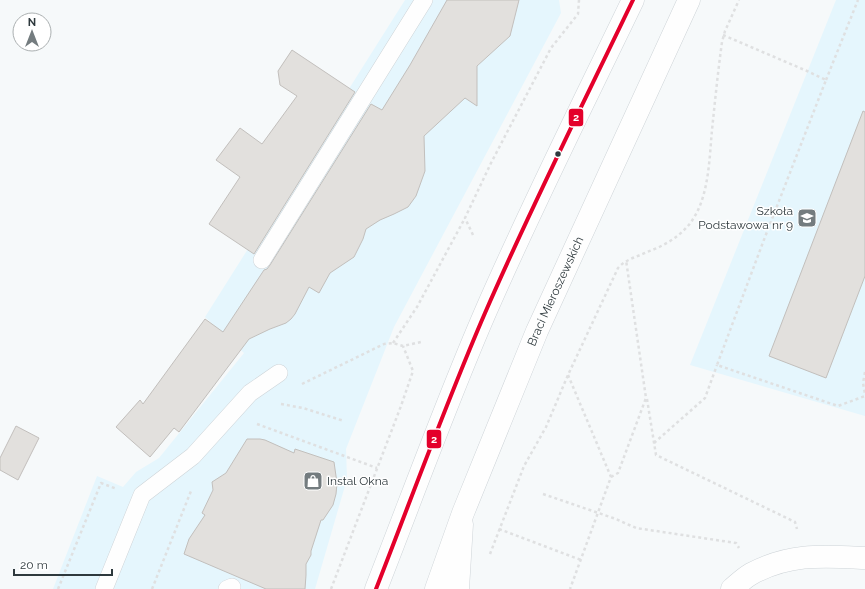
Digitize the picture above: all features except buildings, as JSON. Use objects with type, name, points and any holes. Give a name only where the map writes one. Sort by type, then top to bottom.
[{"type":"main road","points":[[376,589],[452,392],[512,251],[633,0]]},
{"type":"main road","name":"Braci Mieroszewskich","points":[[436,589],[462,513],[537,331],[689,0]]},
{"type":"main road","points":[[458,589],[462,513]]},
{"type":"main road","points":[[732,589],[751,575],[774,564],[799,557],[824,556],[865,558]]},
{"type":"main road","points":[[367,589],[384,568]]},
{"type":"lane","points":[[262,260],[424,0]]},
{"type":"lane","points":[[104,589],[142,495],[193,456],[250,393],[279,373]]},
{"type":"path","points":[[392,343],[417,307],[465,218],[491,163],[551,48],[578,14],[579,0]]},
{"type":"path","points":[[489,558],[524,466],[546,428],[568,375],[614,274],[626,260],[664,245],[686,228],[700,205],[707,177],[723,35],[739,0]]},
{"type":"path","points":[[654,443],[705,398],[765,236],[858,0]]},
{"type":"path","points":[[723,35],[826,80]]},
{"type":"path","points":[[465,218],[473,235]]},
{"type":"path","points":[[626,260],[646,398],[656,455],[794,522],[797,529]]},
{"type":"path","points":[[301,385],[384,344],[392,343],[403,346],[421,342]]},
{"type":"path","points":[[331,589],[413,371],[403,346]]},
{"type":"path","points":[[717,365],[838,406],[865,395],[863,383],[865,372]]},
{"type":"path","points":[[568,375],[611,477]]},
{"type":"path","points":[[570,589],[611,477],[618,473],[646,398]]},
{"type":"path","points":[[303,408],[344,422]]},
{"type":"path","points":[[251,422],[377,468]]},
{"type":"path","points":[[152,589],[191,490]]},
{"type":"path","points":[[543,494],[616,519],[636,528],[736,543],[740,550]]},
{"type":"path","points":[[500,529],[581,560]]},
{"type":"shaded area","points":[[405,0],[559,0],[561,13],[394,327],[346,449],[347,479],[315,589],[53,589],[97,476],[123,487],[136,472],[159,458],[244,353],[205,317]]},
{"type":"shaded area","name":"Szkoła Podstawowa nr 9","points":[[836,0],[865,0],[865,416],[690,365]]},
{"type":"transit line","name":"2","points":[[376,589],[443,416],[485,313],[539,195],[633,0]]},
{"type":"place","name":"Szkoła Podstawowa nr 9","points":[[807,218]]},
{"type":"place","name":"Instal Okna","points":[[313,481]]}]
